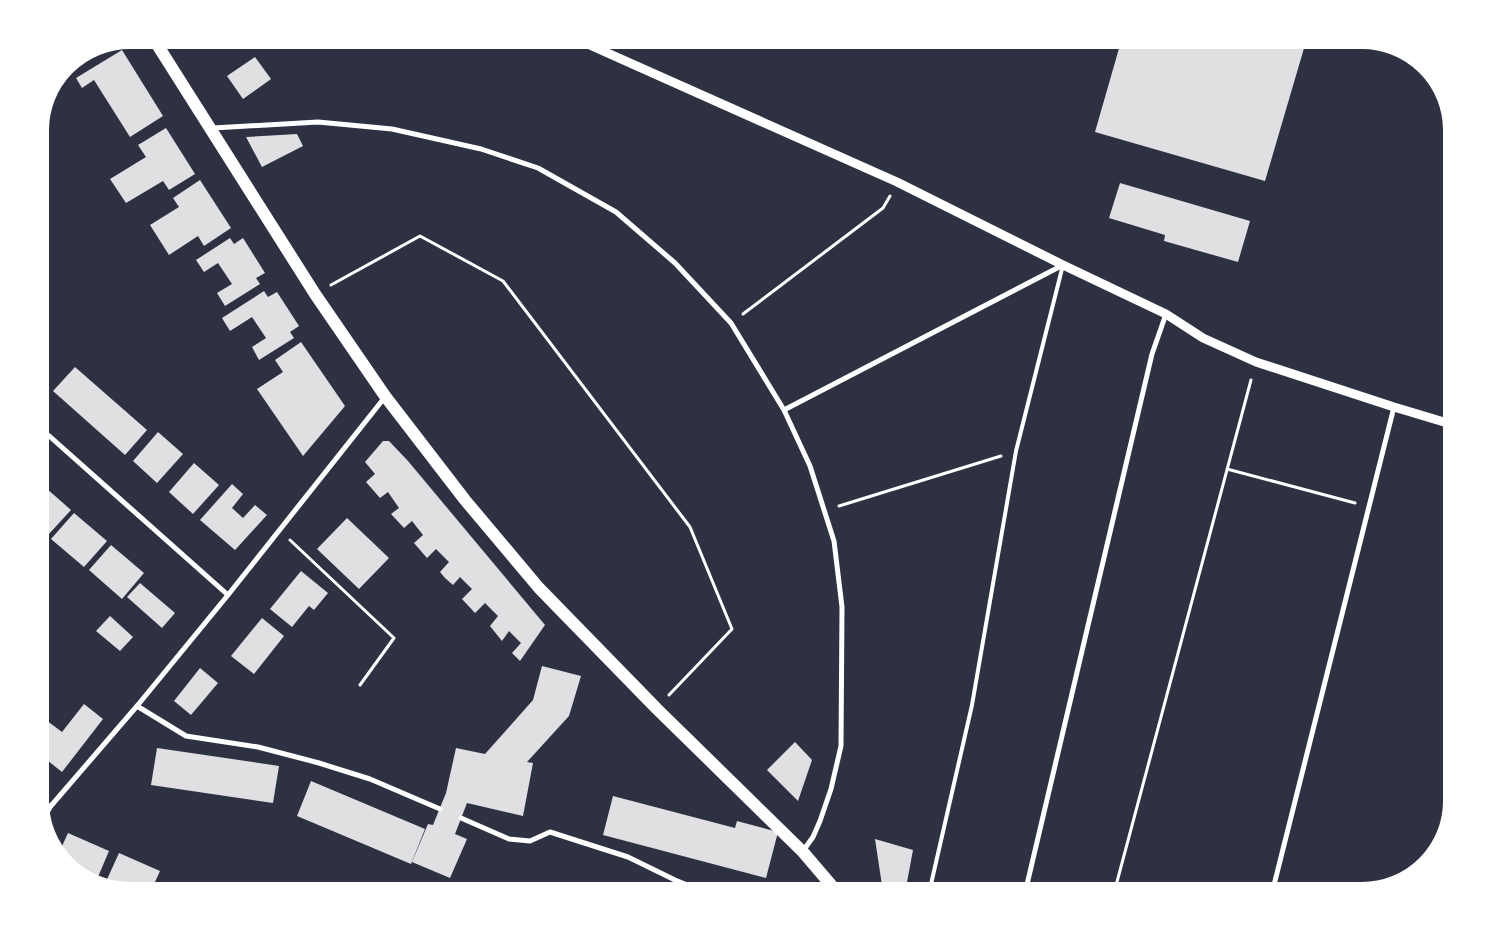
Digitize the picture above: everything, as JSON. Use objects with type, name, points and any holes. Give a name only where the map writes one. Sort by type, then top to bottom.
[{"type":"main road","points":[[159,46],[315,294],[385,396],[465,500],[539,588],[657,709],[803,852],[830,885]]},
{"type":"street","points":[[592,46],[897,182],[1063,266],[1166,314],[1203,338],[1256,362],[1394,408],[1446,423]]},
{"type":"street","points":[[210,128],[318,122],[392,129],[481,149],[538,168],[616,212],[675,263],[731,324],[784,410],[810,466],[834,541],[842,608],[841,746],[831,789],[820,821],[813,837],[803,852]]},
{"type":"street","points":[[784,410],[1063,266]]},
{"type":"street","points":[[1028,885],[1152,354],[1166,314]]},
{"type":"street","points":[[47,813],[228,595],[385,396]]},
{"type":"street","points":[[1274,885],[1394,408]]},
{"type":"street","points":[[46,433],[228,595]]},
{"type":"street","points":[[137,706],[186,736],[258,747],[319,763],[370,779],[440,809]]},
{"type":"street","points":[[46,805],[50,808]]},
{"type":"street","points":[[461,818],[509,839],[530,841],[550,832],[628,857],[686,885]]},
{"type":"lane","points":[[931,885],[972,706],[1016,451],[1063,266]]},
{"type":"path","points":[[731,324],[884,208],[897,182]]},
{"type":"path","points":[[315,294],[420,236],[503,281],[690,527],[732,629],[657,709]]},
{"type":"path","points":[[1116,885],[1256,362]]},
{"type":"path","points":[[824,510],[1016,451]]},
{"type":"path","points":[[1227,469],[1369,507]]},
{"type":"path","points":[[278,531],[298,546],[394,638],[360,685]]},
{"type":"building","points":[[1120,46],[1305,46],[1265,181],[1095,132]]},
{"type":"building","points":[[122,50],[163,116],[130,137],[94,80],[82,88],[76,78]]},
{"type":"building","points":[[255,57],[271,79],[243,99],[227,76]]},
{"type":"building","points":[[166,128],[195,174],[169,190],[163,181],[126,203],[110,179],[146,157],[138,145]]},
{"type":"building","points":[[297,134],[303,146],[262,167],[246,137]]},
{"type":"building","points":[[200,180],[231,228],[204,246],[198,236],[169,255],[150,225],[179,207],[173,198]]},
{"type":"building","points":[[1120,183],[1250,221],[1238,262],[1164,241],[1165,235],[1109,218]]},
{"type":"building","points":[[230,238],[234,244],[243,238],[265,273],[256,278],[260,284],[225,306],[217,293],[232,284],[218,263],[204,272],[196,260]]},
{"type":"building","points":[[264,291],[268,297],[277,292],[299,326],[290,332],[294,338],[259,360],[252,347],[266,338],[252,317],[230,331],[222,318]]},
{"type":"building","points":[[301,342],[345,406],[303,456],[257,389],[283,372],[275,360]]},
{"type":"building","points":[[75,367],[147,430],[125,455],[53,391]]},
{"type":"building","points":[[158,432],[183,454],[157,483],[133,461]]},
{"type":"building","points":[[383,441],[389,441],[408,461],[545,625],[520,661],[512,653],[521,643],[509,631],[502,641],[490,626],[498,616],[485,603],[475,613],[462,599],[472,589],[460,577],[453,585],[445,578],[440,572],[449,562],[436,549],[427,558],[414,543],[423,535],[412,521],[404,528],[391,514],[399,508],[388,492],[380,498],[366,482],[375,474],[365,462]]},
{"type":"building","points":[[194,463],[219,485],[193,514],[169,492]]},
{"type":"building","points":[[232,484],[243,494],[232,508],[243,518],[255,505],[267,515],[235,550],[200,520]]},
{"type":"building","points":[[46,488],[71,510],[48,535],[46,533]]},
{"type":"building","points":[[74,513],[107,541],[84,567],[51,539]]},
{"type":"building","points":[[347,518],[389,558],[359,589],[317,549]]},
{"type":"building","points":[[111,545],[144,573],[122,599],[89,570]]},
{"type":"building","points":[[301,571],[328,593],[314,610],[309,606],[292,627],[270,609]]},
{"type":"building","points":[[140,583],[175,613],[162,628],[127,597]]},
{"type":"building","points":[[110,616],[133,637],[120,651],[96,631]]},
{"type":"building","points":[[262,618],[284,636],[254,674],[231,656]]},
{"type":"building","points":[[542,666],[581,676],[569,716],[527,762],[533,763],[523,816],[467,803],[455,834],[467,839],[450,878],[412,862],[428,824],[433,825],[446,793],[456,748],[485,754],[533,700]]},
{"type":"building","points":[[200,668],[218,683],[191,715],[174,701]]},
{"type":"building","points":[[84,704],[103,719],[62,772],[46,759],[46,720],[62,732]]},
{"type":"building","points":[[795,742],[812,760],[798,801],[767,770]]},
{"type":"building","points":[[157,748],[279,766],[273,803],[151,785]]},
{"type":"building","points":[[311,781],[425,829],[411,864],[297,816]]},
{"type":"building","points":[[613,796],[735,828],[737,821],[778,832],[766,878],[603,835]]},
{"type":"building","points":[[68,833],[109,851],[98,878],[88,874],[79,867],[61,848]]},
{"type":"building","points":[[875,839],[913,850],[906,885],[882,885]]},
{"type":"building","points":[[119,853],[160,871],[154,885],[130,885],[106,881]]}]
